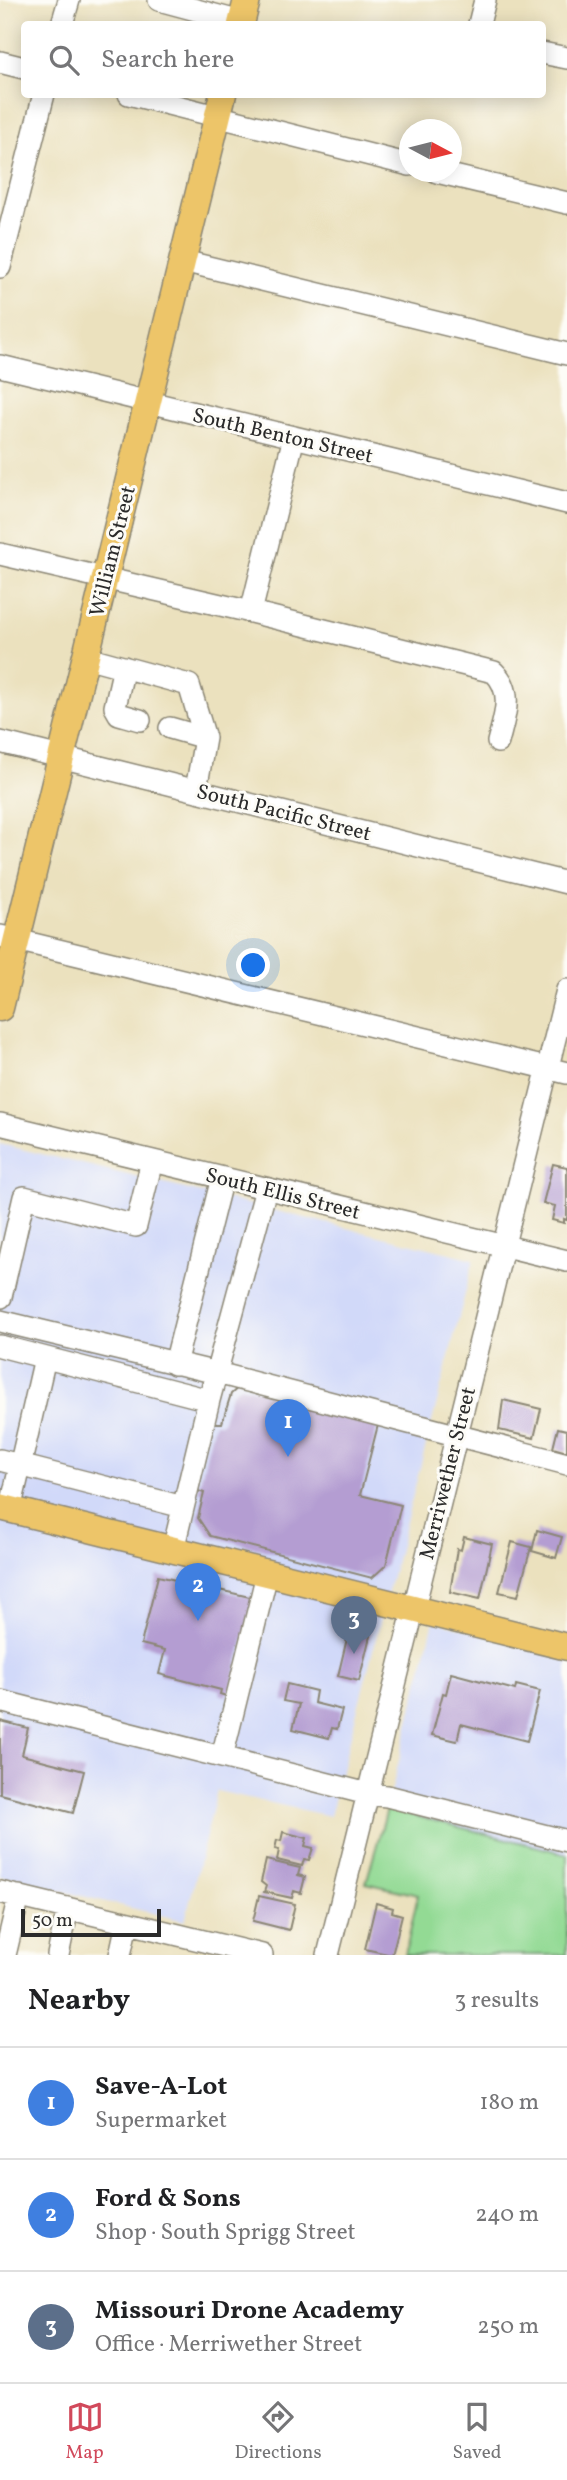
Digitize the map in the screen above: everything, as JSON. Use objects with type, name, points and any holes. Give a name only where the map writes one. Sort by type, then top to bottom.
[{"type":"main road","name":"William Street","points":[[2,991],[8,938],[62,756],[220,106]]},
{"type":"main road","points":[[5,1508],[567,1647]]},
{"type":"street","points":[[63,21],[69,0]]},
{"type":"street","points":[[159,0],[200,18],[243,15]]},
{"type":"street","points":[[480,21],[485,0]]},
{"type":"street","points":[[546,54],[567,58]]},
{"type":"street","points":[[0,62],[21,67]]},
{"type":"street","points":[[0,267],[43,98]]},
{"type":"street","points":[[158,98],[220,106],[399,162]]},
{"type":"street","points":[[462,178],[567,204]]},
{"type":"street","points":[[183,261],[567,354]]},
{"type":"street","name":"South Benton Street","points":[[0,366],[567,502]]},
{"type":"street","points":[[251,612],[294,437]]},
{"type":"street","points":[[0,554],[106,577],[494,672],[507,691],[507,704],[498,742]]},
{"type":"street","points":[[86,657],[189,685],[205,738],[196,790]]},
{"type":"street","points":[[124,667],[115,707],[118,714],[140,720]]},
{"type":"street","points":[[170,728],[205,738]]},
{"type":"street","name":"South Pacific Street","points":[[0,742],[567,883]]},
{"type":"street","points":[[8,938],[557,1071]]},
{"type":"street","name":"Merriwether Street","points":[[328,1955],[504,1245],[557,1071],[567,990]]},
{"type":"street","name":"South Ellis Street","points":[[0,1124],[567,1261]]},
{"type":"street","points":[[1,1297],[5,1256],[24,1197],[136,1226],[152,1161]]},
{"type":"street","points":[[175,1364],[222,1178]]},
{"type":"street","points":[[173,1550],[209,1400],[266,1189]]},
{"type":"street","points":[[0,1321],[217,1373],[567,1464]]},
{"type":"street","points":[[0,1346],[209,1400]]},
{"type":"street","points":[[5,1508],[10,1462],[45,1358]]},
{"type":"street","points":[[10,1462],[183,1507]]},
{"type":"street","points":[[222,1757],[267,1574]]},
{"type":"street","points":[[0,1701],[567,1841]]},
{"type":"street","points":[[5,1955],[9,1894],[127,1923],[175,1945],[262,1955]]},
{"type":"street","points":[[58,1955],[68,1909]]},
{"type":"street","points":[[120,1955],[127,1923]]},
{"type":"shaded area","points":[[0,1144],[474,1259],[330,1816],[217,1791],[185,1921],[0,1876]]},
{"type":"shaded area","points":[[434,1621],[567,1655],[567,1854],[387,1809]]},
{"type":"green space","points":[[387,1809],[567,1854],[567,1955],[405,1955],[418,1895],[366,1883]]},
{"type":"building","points":[[553,1164],[567,1167],[567,1220],[564,1219],[564,1223],[552,1220],[555,1206],[543,1203]]},
{"type":"building","points":[[240,1386],[379,1421],[360,1495],[401,1505],[386,1565],[372,1578],[210,1536],[198,1518],[204,1493],[198,1491],[214,1423],[222,1423],[231,1394]]},
{"type":"building","points":[[503,1400],[541,1409],[534,1438],[499,1430]]},
{"type":"building","points":[[558,1428],[567,1430],[567,1452],[553,1448]]},
{"type":"building","points":[[537,1530],[562,1537],[556,1558],[532,1551]]},
{"type":"building","points":[[464,1537],[492,1544],[480,1599],[450,1592],[457,1549],[461,1550]]},
{"type":"building","points":[[512,1542],[531,1547],[518,1596],[499,1592]]},
{"type":"building","points":[[158,1576],[254,1598],[230,1693],[227,1692],[226,1696],[220,1694],[221,1690],[159,1674],[165,1650],[141,1644]]},
{"type":"building","points":[[350,1626],[371,1632],[359,1681],[338,1676]]},
{"type":"building","points":[[451,1673],[515,1690],[516,1685],[540,1691],[527,1741],[461,1724],[457,1741],[432,1735]]},
{"type":"building","points":[[287,1684],[316,1691],[314,1703],[342,1710],[337,1729],[332,1728],[329,1738],[293,1729],[299,1704],[283,1701]]},
{"type":"building","points":[[0,1721],[28,1728],[22,1755],[84,1771],[73,1813],[0,1794]]},
{"type":"building","points":[[283,1832],[307,1838],[305,1846],[313,1848],[309,1860],[304,1859],[302,1866],[277,1860],[279,1850],[275,1849]]},
{"type":"building","points":[[266,1860],[300,1868],[298,1875],[305,1877],[301,1893],[294,1891],[292,1898],[264,1892],[266,1886],[261,1882]]},
{"type":"building","points":[[259,1896],[295,1904],[289,1930],[253,1921]]},
{"type":"building","points":[[376,1903],[393,1908],[392,1912],[402,1915],[392,1955],[365,1949]]},
{"type":"place","name":"Save-A-Lot","points":[[288,1457]]},
{"type":"place","name":"Ford & Sons","points":[[198,1621]]},
{"type":"place","name":"Missouri Drone Academy","points":[[354,1654]]}]
